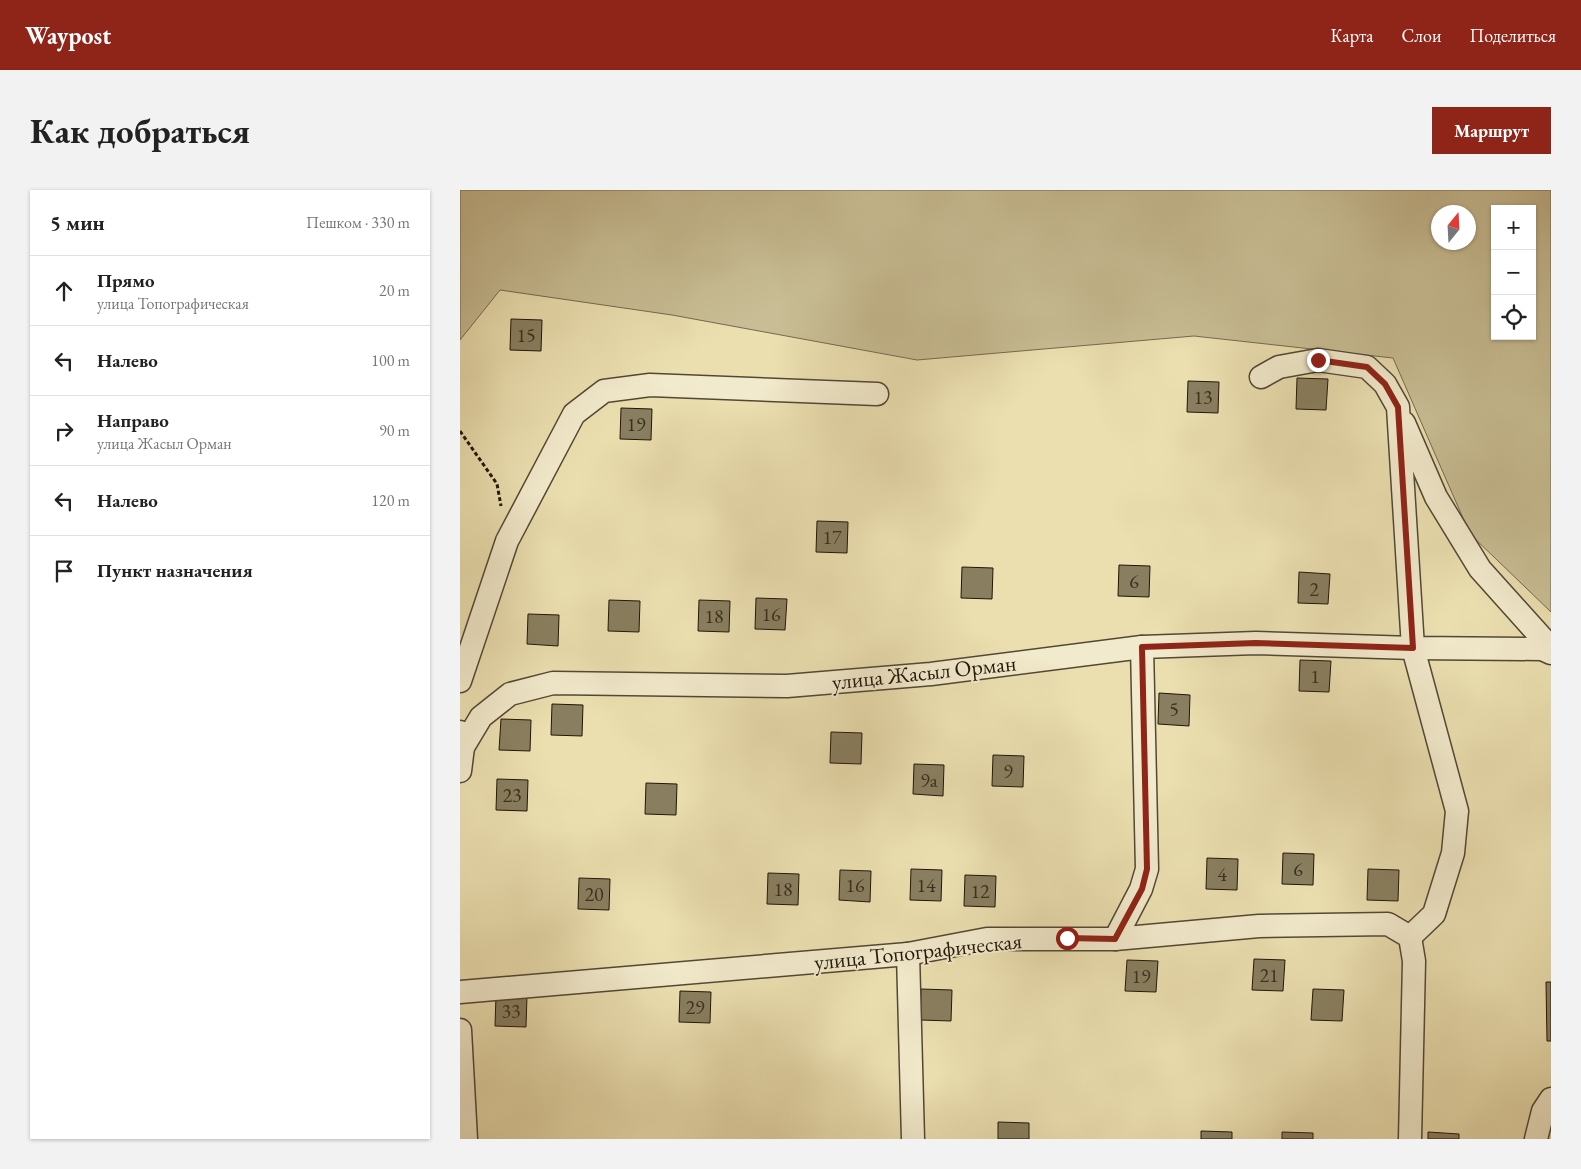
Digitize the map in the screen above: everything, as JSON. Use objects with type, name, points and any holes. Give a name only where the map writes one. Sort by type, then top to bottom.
[{"type":"street","points":[[1261,377],[1279,367],[1318,360],[1367,367],[1385,384],[1398,407],[1436,497],[1480,569],[1551,648]]},
{"type":"street","points":[[460,681],[507,542],[574,414],[604,391],[650,385],[877,394]]},
{"type":"street","points":[[1398,407],[1413,648],[1457,811],[1453,853],[1434,914],[1410,937],[1414,961],[1410,1139]]},
{"type":"street","name":"улица Жасыл Орман","points":[[461,740],[480,717],[510,694],[553,684],[787,686],[931,674],[1142,647],[1256,643],[1413,648],[1542,649],[1551,653]]},
{"type":"street","points":[[1115,939],[1142,889],[1147,869],[1142,647]]},
{"type":"street","points":[[460,771],[461,740]]},
{"type":"street","name":"улица Топографическая","points":[[460,992],[908,954],[987,939],[1115,939],[1259,926],[1388,924],[1410,937]]},
{"type":"street","points":[[908,954],[913,1139]]},
{"type":"street","points":[[460,1030],[466,1139]]},
{"type":"street","points":[[1536,1139],[1544,1111],[1551,1099]]},
{"type":"path","points":[[460,431],[497,484],[507,542]]},
{"type":"shaded area","points":[[460,190],[1551,190],[1551,612],[1470,534],[1393,358],[1194,336],[917,360],[672,315],[500,290],[460,340]]},
{"type":"building","points":[[511,319],[542,320],[541,351],[510,350]]},
{"type":"building","points":[[1297,378],[1328,379],[1326,410],[1296,409]]},
{"type":"building","points":[[1188,381],[1219,382],[1218,413],[1187,412]]},
{"type":"building","points":[[621,408],[652,409],[651,440],[620,439]]},
{"type":"building","points":[[817,521],[848,522],[847,553],[816,552]]},
{"type":"building","points":[[1119,565],[1150,566],[1149,597],[1118,596]]},
{"type":"building","points":[[962,567],[993,568],[992,599],[961,598]]},
{"type":"building","points":[[1299,572],[1330,574],[1328,604],[1298,603]]},
{"type":"building","points":[[756,598],[787,599],[785,630],[755,629]]},
{"type":"building","points":[[609,600],[640,601],[639,632],[608,631]]},
{"type":"building","points":[[699,600],[730,601],[729,632],[698,631]]},
{"type":"building","points":[[528,614],[559,615],[558,646],[527,644]]},
{"type":"building","points":[[1300,660],[1331,661],[1329,692],[1299,691]]},
{"type":"building","points":[[1159,693],[1190,695],[1189,726],[1158,724]]},
{"type":"building","points":[[552,704],[583,705],[582,736],[551,735]]},
{"type":"building","points":[[501,719],[531,720],[530,751],[499,750]]},
{"type":"building","points":[[831,732],[862,733],[861,764],[830,763]]},
{"type":"building","points":[[993,755],[1024,756],[1023,787],[992,786]]},
{"type":"building","points":[[914,764],[944,765],[943,796],[913,794]]},
{"type":"building","points":[[497,779],[528,780],[527,811],[496,810]]},
{"type":"building","points":[[646,783],[677,784],[676,815],[645,814]]},
{"type":"building","points":[[1283,853],[1314,854],[1313,885],[1282,884]]},
{"type":"building","points":[[1207,858],[1238,859],[1237,890],[1206,889]]},
{"type":"building","points":[[911,869],[942,870],[941,901],[910,900]]},
{"type":"building","points":[[1368,869],[1399,870],[1398,901],[1367,900]]},
{"type":"building","points":[[840,870],[871,871],[870,902],[839,900]]},
{"type":"building","points":[[768,873],[799,874],[798,905],[767,904]]},
{"type":"building","points":[[965,875],[996,876],[995,907],[964,906]]},
{"type":"building","points":[[579,878],[610,879],[609,910],[578,909]]},
{"type":"building","points":[[1254,959],[1285,960],[1283,991],[1252,990]]},
{"type":"building","points":[[1127,960],[1158,961],[1156,992],[1125,991]]},
{"type":"building","points":[[1546,982],[1551,982],[1551,1041],[1547,1041]]},
{"type":"building","points":[[921,989],[952,990],[951,1021],[920,1020]]},
{"type":"building","points":[[1313,989],[1344,990],[1342,1021],[1311,1020]]},
{"type":"building","points":[[680,991],[711,992],[710,1023],[679,1022]]},
{"type":"building","points":[[496,995],[527,996],[526,1027],[495,1026]]},
{"type":"building","points":[[998,1122],[1029,1123],[1029,1139],[998,1139]]},
{"type":"building","points":[[1201,1131],[1232,1132],[1232,1139],[1201,1139]]},
{"type":"building","points":[[1282,1132],[1313,1133],[1313,1139],[1282,1139]]},
{"type":"building","points":[[1428,1132],[1459,1134],[1459,1139],[1428,1139]]},
{"type":"route","points":[[1067,938],[1115,939],[1142,889],[1147,869],[1142,647],[1256,643],[1413,648],[1398,407],[1385,384],[1367,367],[1318,360]]}]
